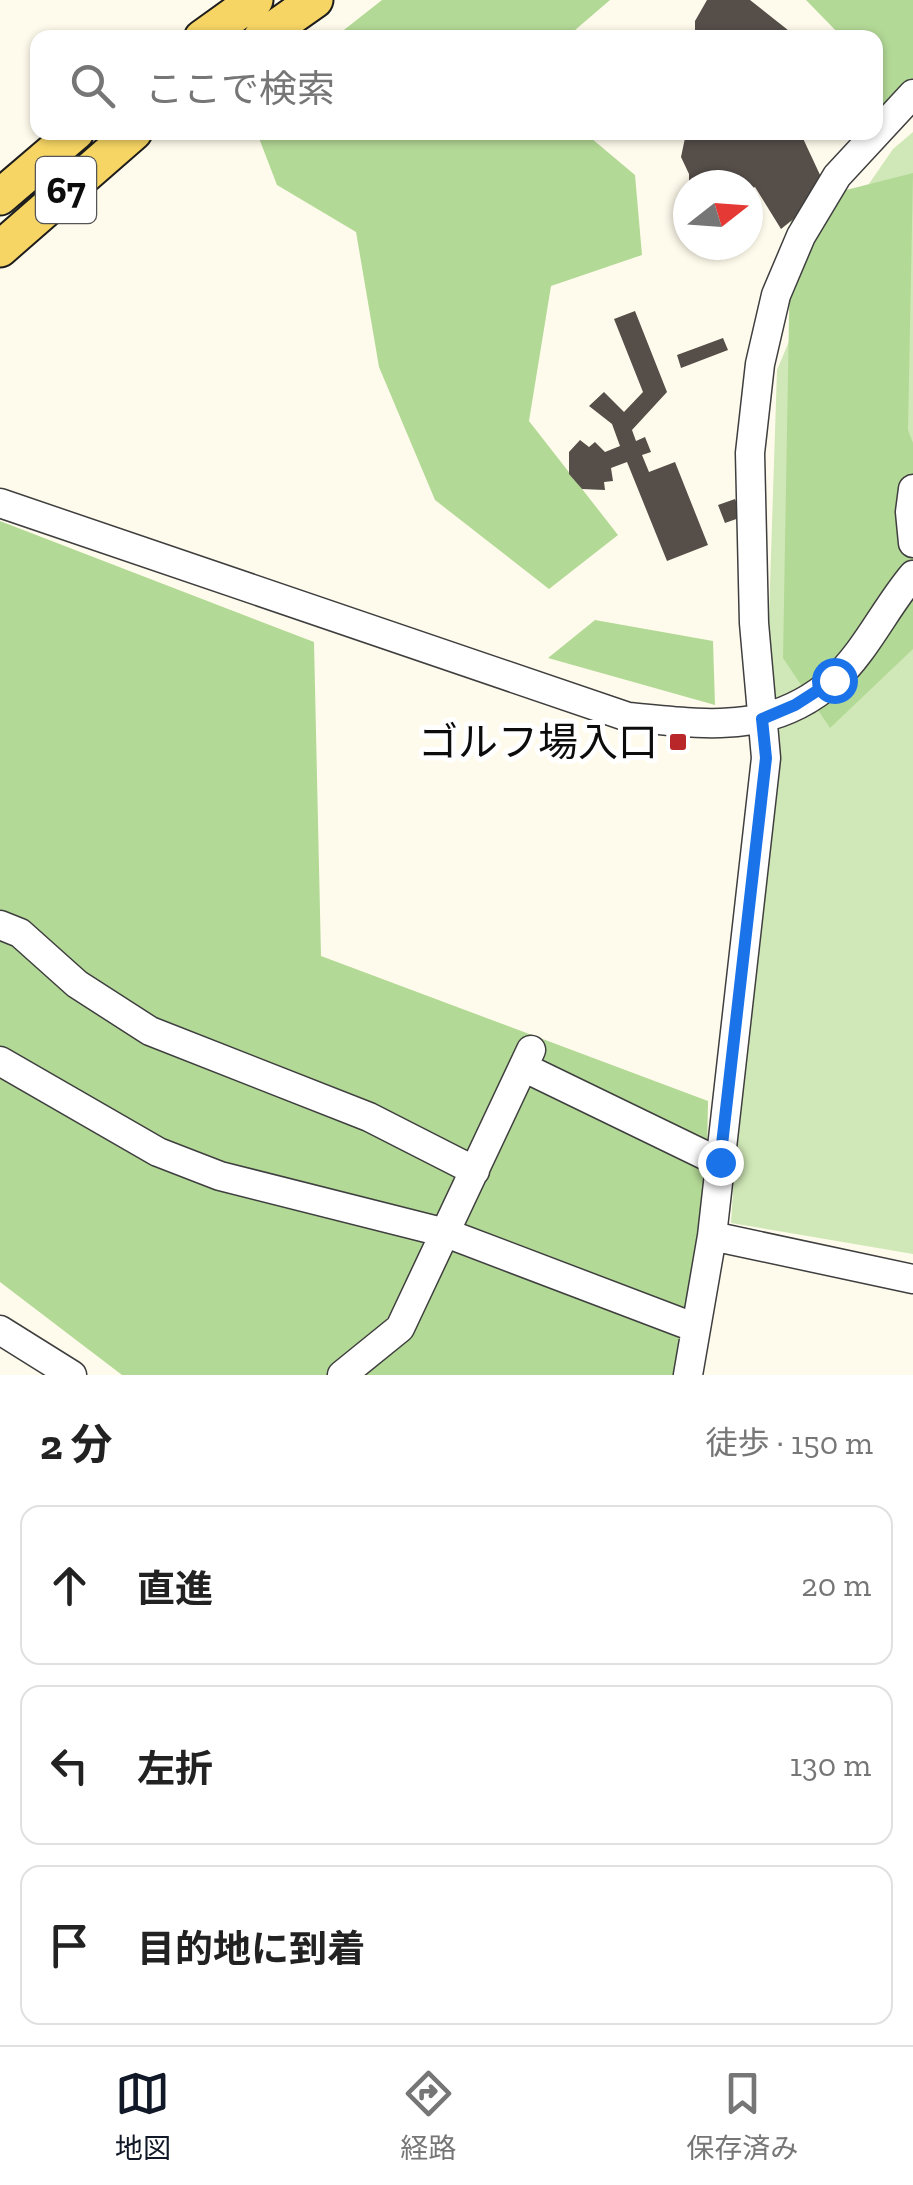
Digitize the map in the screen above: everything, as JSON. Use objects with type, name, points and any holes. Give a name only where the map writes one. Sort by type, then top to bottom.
[{"type":"main road","points":[[213,30],[255,0]]},
{"type":"main road","points":[[272,30],[315,0]]},
{"type":"main road","name":"67","points":[[0,197],[67,140]]},
{"type":"main road","name":"67","points":[[0,249],[125,140]]},
{"type":"street","points":[[883,126],[913,94]]},
{"type":"street","points":[[691,1375],[712,1236],[766,758],[754,623],[750,453],[760,364],[776,294],[801,236],[836,176],[870,140]]},
{"type":"street","points":[[913,489],[913,543]]},
{"type":"street","points":[[0,503],[628,717],[724,726],[762,719],[795,705],[834,680],[913,575]]},
{"type":"street","points":[[0,924],[20,933],[78,984],[150,1030],[369,1117],[475,1171]]},
{"type":"street","points":[[342,1375],[400,1328],[526,1058],[720,1162]]},
{"type":"street","points":[[0,1060],[158,1152],[220,1176],[446,1233],[696,1328]]},
{"type":"street","points":[[712,1236],[913,1279]]},
{"type":"street","points":[[0,1330],[72,1375]]},
{"type":"green space","points":[[382,0],[610,0],[575,30],[344,30]]},
{"type":"green space","points":[[806,0],[913,0],[913,78],[883,110],[883,30],[835,30]]},
{"type":"green space","points":[[913,132],[913,1254],[731,1223],[769,616],[777,370],[833,236],[893,149]]},
{"type":"green space","points":[[260,140],[593,140],[635,175],[642,255],[551,286],[529,421],[618,535],[549,589],[435,500],[379,367],[356,232],[277,185]]},
{"type":"green space","points":[[913,173],[908,430],[913,443],[913,649],[830,728],[783,658],[791,204]]},
{"type":"green space","points":[[0,521],[314,642],[321,956],[708,1101],[706,1207],[692,1375],[122,1375],[0,1282]]},
{"type":"green space","points":[[595,620],[713,641],[715,705],[548,658]]},
{"type":"building","points":[[707,0],[750,0],[788,30],[695,30],[695,21]]},
{"type":"building","points":[[685,140],[804,140],[821,177],[796,217],[781,229],[763,200],[763,170],[687,170],[681,157]]},
{"type":"building","points":[[635,311],[667,392],[632,430],[636,441],[645,437],[651,452],[642,455],[649,472],[675,462],[708,545],[667,561],[627,462],[611,468],[613,481],[604,482],[605,490],[582,489],[569,474],[569,452],[580,440],[589,447],[595,442],[605,452],[620,446],[612,424],[589,406],[604,392],[624,412],[643,392],[614,319]]},
{"type":"building","points":[[723,338],[728,350],[681,368],[677,355]]},
{"type":"building","points":[[735,499],[742,517],[725,523],[718,505]]},
{"type":"place","name":"ゴルフ場入口","points":[[678,742]]},
{"type":"route","points":[[720,1162],[766,758],[762,719],[795,705],[834,680]]}]
